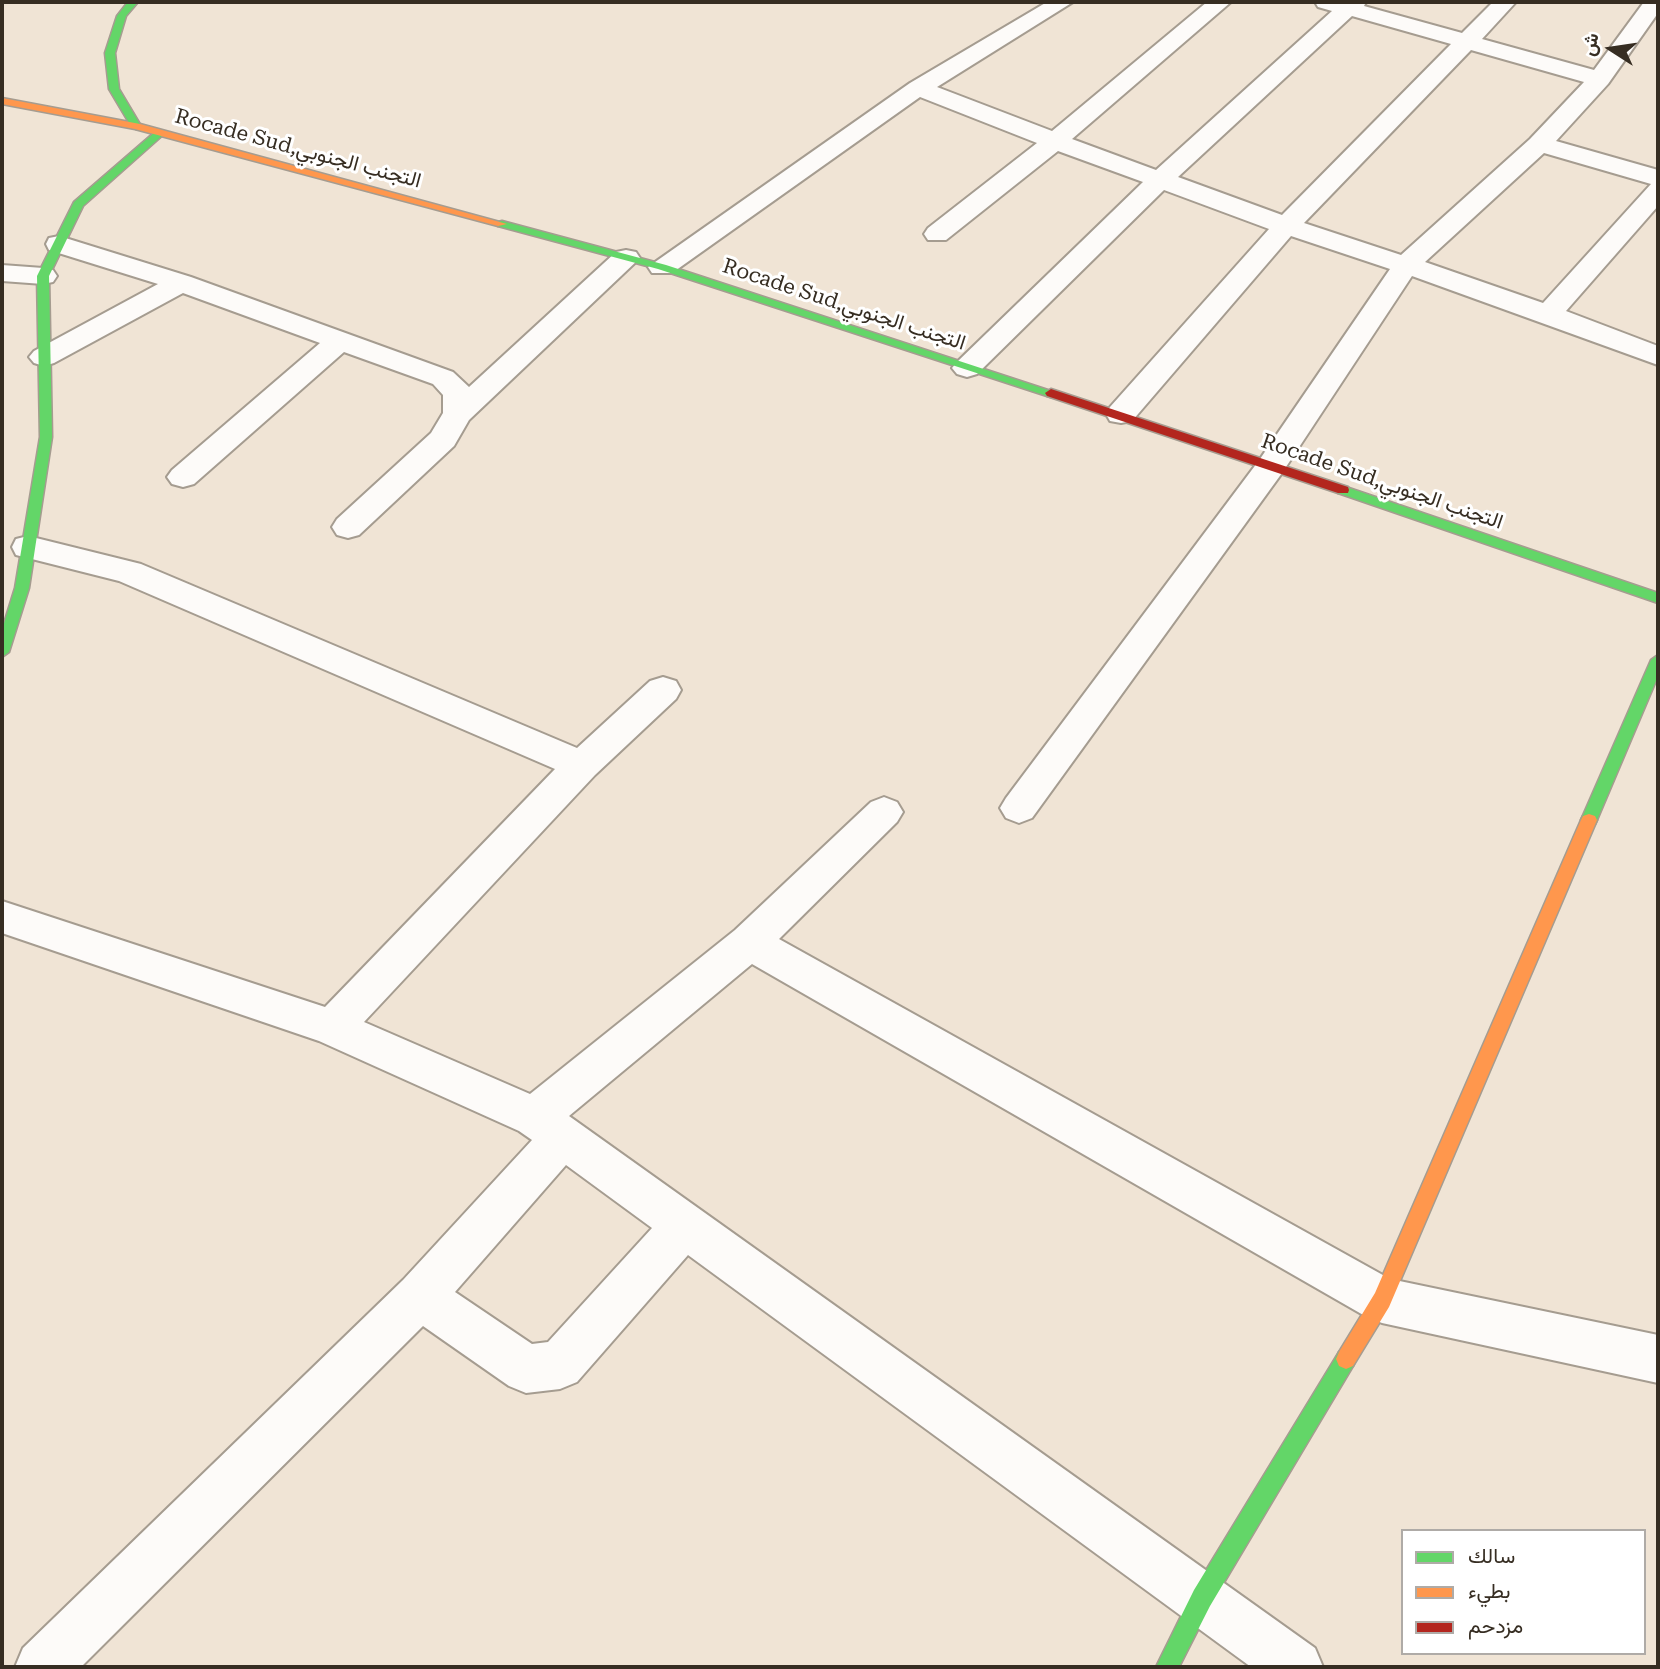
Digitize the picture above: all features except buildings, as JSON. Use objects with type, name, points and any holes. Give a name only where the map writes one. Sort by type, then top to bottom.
[{"type":"main road","points":[[133,2],[122,16],[110,53],[114,89],[136,126]]},
{"type":"main road","name":"Rocade Sud,التجنب الجنوبي","points":[[2,100],[136,126],[662,267],[967,368],[1121,414],[1658,598]]},
{"type":"main road","points":[[2,652],[12,587],[28,547],[46,437],[43,276],[78,204],[159,134]]},
{"type":"main road","points":[[1167,1667],[1202,1598],[1382,1300],[1658,660]]},
{"type":"street","points":[[662,267],[918,88],[1062,2]]},
{"type":"street","points":[[937,234],[1055,141],[1220,2]]},
{"type":"street","points":[[1121,414],[1286,226],[1505,2]]},
{"type":"street","points":[[1019,808],[1271,466],[1406,265],[1539,144],[1600,79],[1655,2]]},
{"type":"street","points":[[967,368],[1342,4],[1465,42],[1600,79]]},
{"type":"street","points":[[918,88],[1286,226],[1548,314],[1658,356]]},
{"type":"street","points":[[1539,144],[1658,177]]},
{"type":"street","points":[[1548,314],[1658,190]]},
{"type":"street","points":[[59,244],[181,283],[443,378],[458,393],[457,415]]},
{"type":"street","points":[[348,527],[443,439],[457,415],[626,258]]},
{"type":"street","points":[[2,273],[43,276]]},
{"type":"street","points":[[44,357],[181,283]]},
{"type":"street","points":[[183,477],[340,341]]},
{"type":"street","points":[[28,547],[129,572],[583,765]]},
{"type":"street","points":[[332,1027],[583,765],[663,690]]},
{"type":"street","points":[[42,1667],[420,1296],[548,1127],[750,942],[884,811]]},
{"type":"street","points":[[2,917],[332,1027],[548,1127],[1296,1667]]},
{"type":"street","points":[[750,942],[1382,1300],[1658,1359]]},
{"type":"street","points":[[420,1296],[526,1369],[560,1365],[683,1227]]},
{"type":"traffic: fast","points":[[133,2],[122,16],[110,53],[114,89],[136,126]]},
{"type":"traffic: fast","points":[[2,652],[22,588],[46,437],[43,276],[78,204],[159,134]]},
{"type":"traffic: fast","points":[[502,224],[662,267],[1051,393]]},
{"type":"traffic: fast","points":[[1343,490],[1658,598]]},
{"type":"traffic: fast","points":[[1589,820],[1658,660]]},
{"type":"traffic: fast","points":[[1167,1667],[1202,1598],[1346,1359]]},
{"type":"traffic: slow","points":[[2,101],[136,126],[502,224]]},
{"type":"traffic: slow","points":[[1346,1359],[1382,1300],[1589,820]]},
{"type":"traffic: jam","points":[[1051,393],[1343,490]]}]
